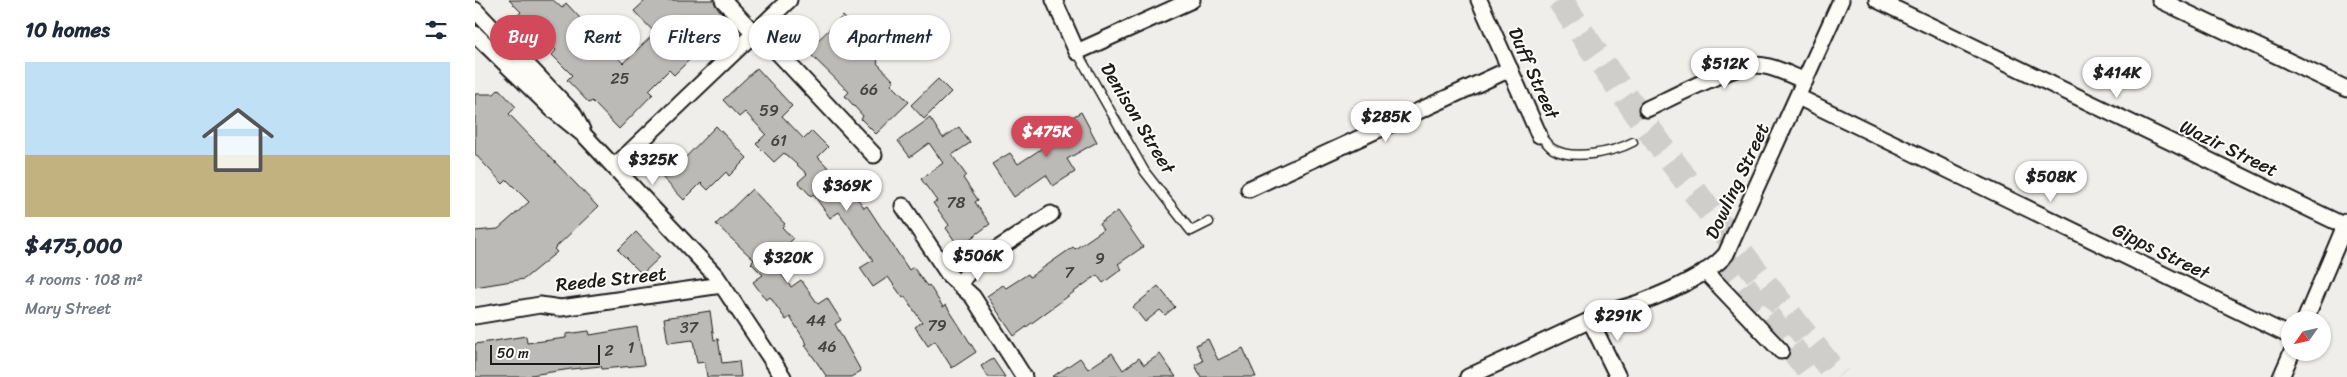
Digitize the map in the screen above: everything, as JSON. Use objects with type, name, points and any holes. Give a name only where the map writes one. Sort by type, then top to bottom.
[{"type":"street","points":[[723,0],[749,28]]},
{"type":"street","points":[[773,15],[789,0]]},
{"type":"street","name":"Denison Street","points":[[1054,0],[1077,52]]},
{"type":"street","points":[[1077,52],[1192,0]]},
{"type":"street","name":"Duff Street","points":[[1479,0],[1539,135]]},
{"type":"street","name":"Dowling Street","points":[[1468,377],[1590,320],[1680,285],[1719,262],[1726,254],[1841,0]]},
{"type":"street","name":"Wazir Street","points":[[1877,0],[2346,225]]},
{"type":"street","points":[[2160,0],[2347,89]]},
{"type":"street","points":[[475,10],[573,113],[585,136]]},
{"type":"street","points":[[475,34],[480,49],[585,136],[615,166],[722,285],[783,377]]},
{"type":"street","points":[[615,166],[749,38]]},
{"type":"street","points":[[785,60],[873,155]]},
{"type":"street","points":[[1647,109],[1736,69],[1753,65],[1776,68],[1805,81]]},
{"type":"street","points":[[1249,189],[1510,69]]},
{"type":"street","name":"Gipps Street","points":[[1798,97],[2281,332]]},
{"type":"street","points":[[903,206],[949,275],[973,297],[1024,377]]},
{"type":"street","points":[[959,284],[976,263],[1051,214]]},
{"type":"street","points":[[2309,311],[2346,225]]},
{"type":"street","points":[[1705,271],[1781,351]]},
{"type":"street","name":"Reede Street","points":[[475,316],[540,304],[561,308],[722,285]]},
{"type":"street","points":[[1590,320],[1618,377]]},
{"type":"street","points":[[2281,377],[2288,361]]},
{"type":"lane","name":"Denison Street","points":[[1077,52],[1145,172],[1171,207],[1191,231],[1209,222]]},
{"type":"lane","points":[[1539,135],[1553,149],[1577,155],[1619,149],[1633,142]]},
{"type":"building","points":[[509,0],[553,0],[562,8],[566,3],[577,15],[566,15],[566,60],[620,60],[623,63],[626,60],[640,60],[640,47],[650,38],[650,60],[689,60],[674,75],[669,70],[649,90],[653,94],[619,129],[592,101],[589,103],[567,80],[572,75],[556,59],[556,15],[518,15],[521,12]]},
{"type":"building","points":[[646,0],[714,0],[716,6],[723,14],[650,15],[650,28],[640,15],[634,11]]},
{"type":"building","points":[[829,30],[829,60],[877,60],[877,63],[894,81],[891,84],[909,102],[876,134],[861,119],[863,116],[845,96],[849,92],[816,60],[819,60],[819,39]]},
{"type":"building","points":[[757,68],[792,106],[782,116],[804,139],[812,131],[828,147],[818,157],[842,182],[845,180],[864,208],[867,206],[909,270],[913,267],[927,286],[929,285],[943,307],[946,305],[976,352],[952,368],[935,341],[928,346],[915,327],[922,322],[905,297],[903,298],[888,277],[873,287],[860,268],[873,260],[839,212],[830,218],[813,194],[811,196],[798,182],[807,174],[784,153],[774,162],[756,144],[766,134],[745,112],[739,117],[723,100]]},
{"type":"building","points":[[938,79],[951,92],[924,119],[911,105]]},
{"type":"building","points":[[499,89],[516,107],[509,114],[598,207],[554,249],[557,252],[524,279],[475,287],[475,231],[498,229],[529,202],[507,180],[503,184],[475,154],[475,94],[494,94]]},
{"type":"building","points":[[1081,112],[1097,142],[1067,159],[1075,172],[1053,186],[1046,175],[1014,197],[992,164],[1010,153],[1018,164],[1067,132],[1062,123]]},
{"type":"building","points":[[930,118],[943,138],[959,127],[970,143],[952,155],[966,175],[963,178],[978,200],[975,202],[990,224],[959,247],[946,228],[949,225],[933,203],[937,201],[921,179],[943,163],[929,143],[910,157],[898,141]]},
{"type":"building","points":[[716,126],[747,158],[729,176],[726,172],[708,190],[701,183],[684,200],[659,174],[674,159],[679,164]]},
{"type":"building","points":[[752,189],[785,224],[782,227],[793,239],[782,250],[790,257],[778,269],[791,287],[801,280],[818,304],[827,298],[841,320],[835,324],[861,371],[851,377],[827,377],[805,345],[807,344],[790,317],[786,320],[770,297],[766,300],[753,282],[763,275],[751,263],[754,260],[716,224]]},
{"type":"building","points":[[1118,211],[1143,247],[1118,264],[1122,269],[1103,283],[1097,275],[1014,336],[987,296],[1003,285],[1006,288],[1028,274],[1030,277],[1073,247],[1075,249],[1103,230],[1099,224]]},
{"type":"building","points":[[636,232],[660,257],[642,274],[618,250]]},
{"type":"building","points":[[1158,286],[1175,307],[1165,315],[1160,310],[1145,322],[1133,307]]},
{"type":"building","points":[[710,311],[714,340],[718,339],[722,363],[739,361],[741,377],[707,377],[705,362],[697,363],[693,340],[668,343],[664,318]]},
{"type":"building","points":[[637,327],[644,365],[602,369],[601,366],[571,369],[531,375],[532,377],[475,377],[475,344],[526,336],[527,343],[566,338],[566,334],[589,331],[590,335]]},
{"type":"building","points":[[1208,339],[1218,360],[1243,348],[1256,377],[1201,377],[1195,365],[1203,361],[1196,345]]},
{"type":"building","points":[[1112,353],[1123,370],[1139,358],[1144,365],[1160,354],[1176,377],[1052,377],[1080,358],[1088,369]]},
{"type":"building","points":[[993,359],[1005,377],[988,377],[981,366]]},
{"type":"tunnel","points":[[1560,0],[1592,49],[1660,144],[1838,377]]},
{"type":"tunnel","points":[[1720,255],[1814,377]]}]
